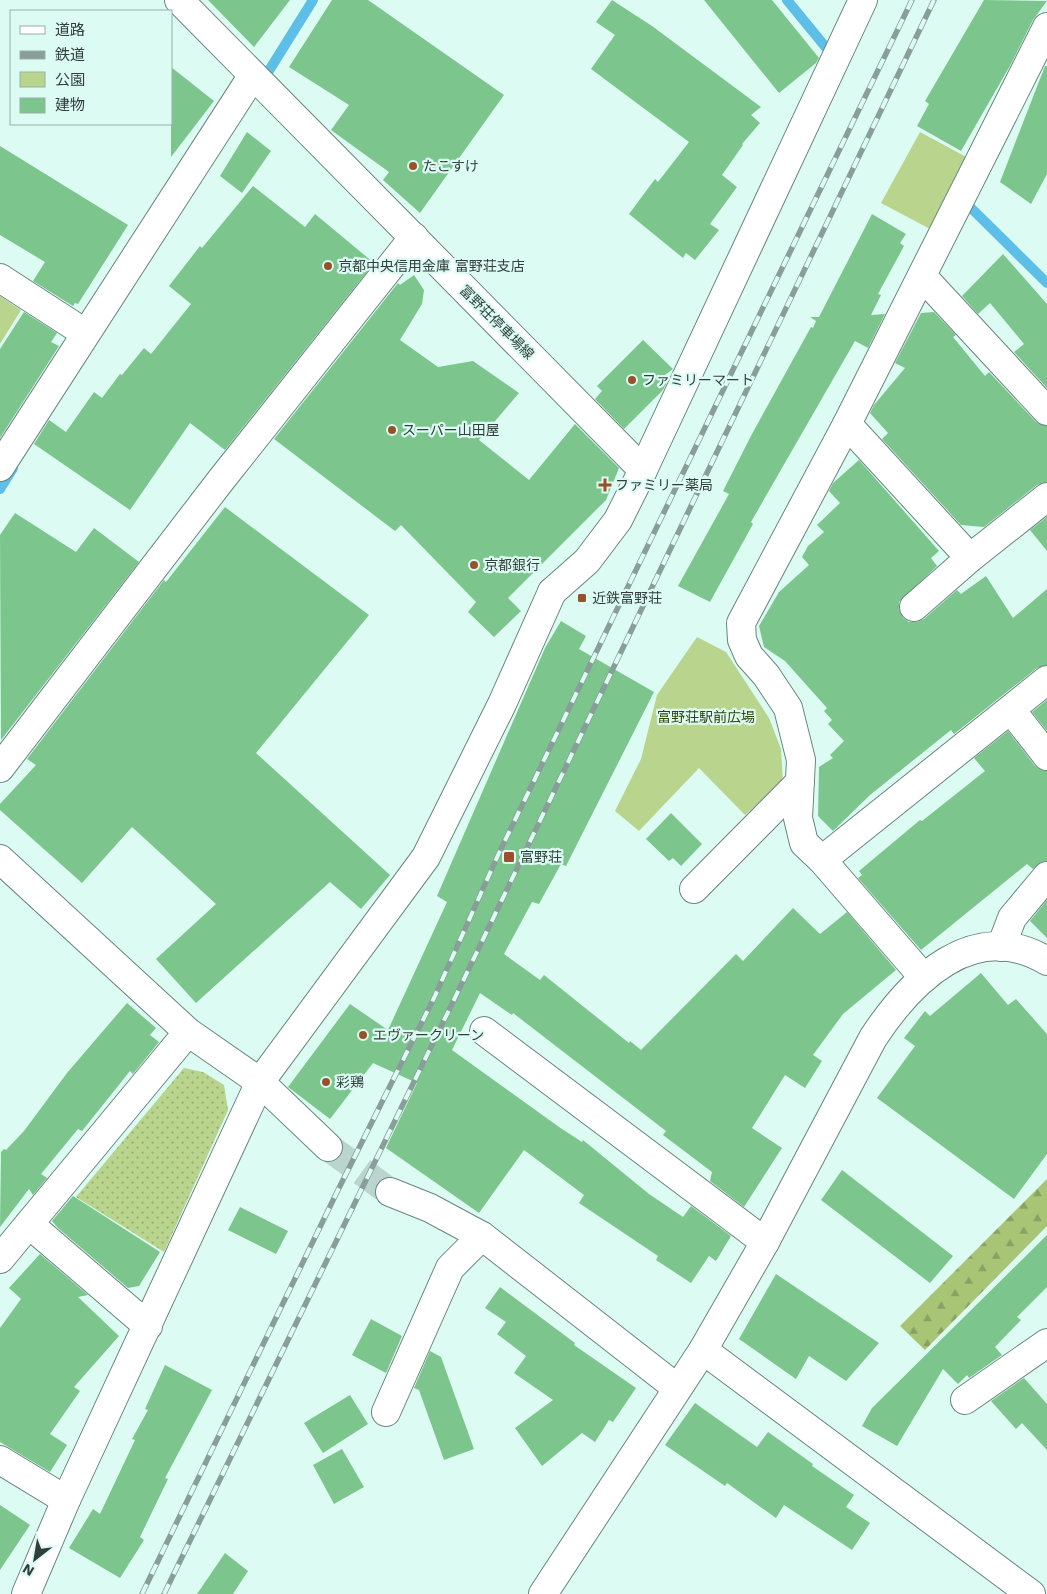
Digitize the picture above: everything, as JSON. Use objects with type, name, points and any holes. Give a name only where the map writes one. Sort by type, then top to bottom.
[{"type":"street","name":"富野荘停車場線","points":[[179,0],[643,470]]},
{"type":"street","points":[[26,1594],[66,1500],[260,1082],[426,857],[502,704],[552,592],[587,561],[618,520],[863,0]]},
{"type":"street","points":[[924,978],[822,860],[804,844],[798,818],[801,760],[788,708],[766,676],[749,656],[742,640],[741,623],[847,424],[1047,27]]},
{"type":"street","points":[[1,464],[253,75]]},
{"type":"street","points":[[0,768],[227,472],[414,237]]},
{"type":"street","points":[[922,276],[1047,412]]},
{"type":"street","points":[[0,278],[85,333]]},
{"type":"street","points":[[847,424],[970,558]]},
{"type":"street","points":[[914,607],[970,558],[1047,497]]},
{"type":"street","points":[[822,860],[1047,680]]},
{"type":"street","points":[[1011,710],[1047,756]]},
{"type":"street","points":[[694,889],[800,782]]},
{"type":"street","points":[[0,859],[188,1032],[260,1082],[328,1147]]},
{"type":"street","points":[[1001,947],[1012,918],[1047,876]]},
{"type":"street","points":[[543,1594],[702,1350],[765,1242],[873,1038],[891,1010],[924,978],[951,957],[979,947],[1001,947],[1032,952],[1047,961]]},
{"type":"street","points":[[484,1031],[765,1242]]},
{"type":"street","points":[[0,1260],[188,1032]]},
{"type":"street","points":[[390,1192],[430,1208],[482,1236],[677,1388]]},
{"type":"street","points":[[29,1224],[148,1326]]},
{"type":"street","points":[[386,1412],[450,1268],[482,1236]]},
{"type":"street","points":[[965,1400],[1046,1346]]},
{"type":"street","points":[[702,1350],[1031,1594]]},
{"type":"street","points":[[0,1460],[66,1500]]},
{"type":"green space","points":[[920,132],[970,159],[932,230],[881,203]]},
{"type":"green space","points":[[0,296],[21,310],[0,344]]},
{"type":"green space","name":"富野荘駅前広場","points":[[697,637],[726,652],[769,718],[781,749],[783,782],[745,815],[699,768],[639,831],[615,811],[641,759],[657,695]]},
{"type":"green space","points":[[184,1068],[203,1072],[224,1085],[228,1110],[164,1252],[76,1197]]},
{"type":"green space","points":[[1047,1179],[1047,1226],[925,1350],[900,1326]]},
{"type":"building","points":[[208,0],[290,0],[254,47]]},
{"type":"building","points":[[332,0],[368,0],[504,95],[420,213],[383,180],[389,172],[331,130],[349,105],[289,67]]},
{"type":"building","points":[[612,0],[652,26],[761,107],[751,115],[760,123],[742,144],[722,175],[737,187],[710,224],[719,230],[695,260],[686,253],[683,258],[629,214],[655,179],[658,182],[689,142],[591,69],[615,35],[596,22]]},
{"type":"building","points":[[704,0],[772,0],[819,58],[816,63],[779,93]]},
{"type":"building","points":[[984,0],[1047,1],[1033,20],[1011,64],[961,151],[917,126],[929,104],[925,101]]},
{"type":"building","points":[[1045,66],[1047,66],[1047,174],[1031,204],[1000,182]]},
{"type":"building","points":[[172,68],[214,101],[171,157],[172,125]]},
{"type":"building","points":[[247,132],[271,151],[242,193],[220,176]]},
{"type":"building","points":[[0,146],[128,225],[78,304],[75,303],[73,306],[33,281],[45,262],[0,235]]},
{"type":"building","points":[[253,186],[305,227],[315,214],[374,263],[225,450],[190,423],[130,510],[34,444],[49,420],[66,432],[94,392],[102,398],[120,374],[122,375],[144,348],[151,354],[191,304],[169,286],[200,246],[202,248]]},
{"type":"building","points":[[872,214],[906,234],[900,243],[904,246],[878,294],[881,295],[871,315],[885,314],[868,348],[855,341],[751,522],[753,524],[710,602],[678,586],[729,494],[723,491],[752,434],[811,327],[813,328],[816,321],[810,317],[819,317]]},
{"type":"building","points":[[1003,254],[1047,304],[1047,388],[1014,352],[1024,344],[990,303],[978,314],[962,296]]},
{"type":"building","points":[[414,275],[424,290],[422,304],[400,340],[438,367],[473,361],[519,393],[479,440],[529,480],[575,424],[619,468],[606,500],[508,598],[521,611],[494,637],[468,612],[476,602],[401,525],[395,531],[274,439],[398,283],[400,285]]},
{"type":"building","points":[[24,312],[57,333],[51,342],[59,346],[0,438],[0,349]]},
{"type":"building","points":[[934,312],[956,335],[953,337],[985,376],[989,372],[1036,422],[1047,426],[1047,482],[1037,485],[984,527],[961,525],[882,439],[888,433],[870,413],[874,405],[905,368],[895,363],[921,313]]},
{"type":"building","points":[[643,340],[673,369],[665,375],[668,380],[663,390],[624,429],[595,399],[602,391],[597,386]]},
{"type":"building","points":[[859,460],[939,551],[931,558],[937,566],[899,602],[899,610],[903,618],[909,622],[917,622],[924,619],[957,590],[961,594],[986,576],[1013,618],[1047,589],[1047,665],[1037,668],[954,734],[951,730],[870,795],[833,831],[818,816],[819,767],[833,758],[830,755],[844,741],[828,724],[832,720],[824,711],[827,708],[785,661],[764,647],[759,626],[779,592],[809,565],[802,557],[808,546],[824,532],[817,525],[840,503],[829,491],[833,483]]},
{"type":"building","points":[[225,507],[369,615],[256,753],[390,875],[361,909],[330,882],[196,1003],[156,959],[216,904],[132,827],[82,883],[0,810],[0,804],[36,765],[27,759],[164,580],[166,582]]},
{"type":"building","points":[[15,513],[76,552],[94,528],[139,562],[1,740],[0,535]]},
{"type":"building","points":[[1047,517],[1047,551],[1030,530]]},
{"type":"building","points":[[561,621],[586,636],[579,649],[654,692],[566,866],[561,864],[539,904],[532,902],[504,954],[540,980],[544,975],[629,1043],[630,1041],[641,1050],[736,954],[743,961],[793,908],[820,934],[847,912],[896,970],[843,1014],[813,1055],[822,1061],[805,1088],[785,1075],[752,1128],[782,1148],[744,1207],[710,1181],[712,1172],[663,1135],[666,1131],[513,1013],[512,1015],[480,993],[452,1050],[559,1127],[582,1142],[583,1140],[649,1194],[683,1217],[691,1206],[731,1236],[716,1261],[709,1256],[691,1283],[656,1260],[658,1256],[579,1203],[584,1195],[524,1150],[479,1213],[386,1148],[417,1083],[373,1063],[330,1119],[288,1087],[350,1004],[388,1030],[447,902],[437,896],[545,648]]},
{"type":"building","points":[[1047,700],[1047,731],[1032,712]]},
{"type":"building","points":[[1008,731],[1035,766],[1047,771],[1047,861],[1041,862],[1033,869],[1027,864],[921,950],[858,878],[862,875],[859,871],[920,820],[922,821],[985,771],[974,758]]},
{"type":"building","points":[[671,813],[702,844],[681,866],[673,858],[669,861],[646,839]]},
{"type":"building","points":[[1047,900],[1047,938],[1030,921]]},
{"type":"building","points":[[981,973],[1008,1005],[1016,999],[1047,1034],[1047,1154],[1014,1199],[877,1098],[915,1046],[904,1038],[925,1011],[930,1016]]},
{"type":"building","points":[[127,1003],[156,1028],[150,1035],[159,1042],[133,1074],[130,1071],[82,1131],[78,1129],[41,1174],[47,1178],[33,1195],[29,1189],[0,1227],[1,1152],[4,1149],[6,1150],[24,1131],[67,1073]]},
{"type":"building","points":[[842,1170],[953,1256],[930,1283],[821,1200]]},
{"type":"building","points":[[73,1196],[160,1252],[139,1286],[128,1288],[52,1221]]},
{"type":"building","points":[[240,1207],[288,1231],[276,1254],[228,1230]]},
{"type":"building","points":[[1047,1235],[1047,1287],[1017,1317],[1021,1320],[995,1347],[1002,1355],[969,1378],[967,1375],[958,1384],[943,1369],[897,1446],[862,1426],[872,1408]]},
{"type":"building","points":[[40,1254],[88,1295],[78,1297],[119,1336],[74,1387],[80,1391],[50,1434],[67,1445],[50,1472],[0,1442],[0,1328],[21,1299],[9,1288]]},
{"type":"building","points":[[776,1274],[879,1343],[846,1381],[809,1356],[796,1379],[739,1339]]},
{"type":"building","points":[[500,1287],[575,1343],[574,1345],[636,1388],[613,1422],[609,1420],[595,1442],[582,1433],[542,1466],[515,1428],[553,1400],[514,1373],[526,1356],[497,1334],[506,1322],[485,1308]]},
{"type":"building","points":[[371,1319],[402,1336],[386,1373],[352,1355]]},
{"type":"building","points":[[430,1351],[441,1357],[474,1449],[444,1460],[419,1390],[414,1388]]},
{"type":"building","points":[[165,1365],[212,1390],[165,1478],[168,1479],[140,1537],[144,1540],[120,1578],[69,1548],[93,1509],[100,1514],[135,1440],[132,1439],[148,1410],[145,1409]]},
{"type":"building","points":[[1024,1378],[1047,1404],[1047,1450],[1022,1423],[1016,1429],[991,1401]]},
{"type":"building","points":[[350,1395],[368,1424],[323,1453],[304,1423]]},
{"type":"building","points":[[695,1403],[757,1447],[768,1432],[854,1495],[846,1507],[870,1523],[852,1550],[784,1505],[776,1518],[727,1483],[725,1486],[665,1445]]},
{"type":"building","points":[[342,1449],[364,1487],[334,1504],[313,1465]]},
{"type":"building","points":[[0,1505],[30,1525],[0,1570]]},
{"type":"building","points":[[225,1553],[248,1571],[233,1594],[197,1594]]},
{"type":"waterway","points":[[265,77],[313,0]]},
{"type":"waterway","points":[[787,0],[828,50]]},
{"type":"waterway","points":[[971,208],[1047,283]]},
{"type":"waterway","points":[[0,489],[13,468]]},
{"type":"tunnel","points":[[328,1147],[390,1192]]},
{"type":"railway","points":[[142,1594],[337,1192],[434,998],[499,853],[912,0]]},
{"type":"railway","points":[[164,1594],[451,1006],[934,0]]},
{"type":"place","name":"たこすけ","points":[[413,166]]},
{"type":"place","name":"京都中央信用金庫 富野荘支店","points":[[328,266]]},
{"type":"place","name":"ファミリーマート","points":[[632,380]]},
{"type":"place","name":"スーパー山田屋","points":[[392,430]]},
{"type":"place","name":"ファミリー薬局","points":[[605,485]]},
{"type":"place","name":"京都銀行","points":[[474,565]]},
{"type":"place","name":"近鉄富野荘","points":[[582,598]]},
{"type":"place","name":"富野荘","points":[[509,857]]},
{"type":"place","name":"エヴァークリーン","points":[[363,1035]]},
{"type":"place","name":"彩鶏","points":[[326,1082]]}]
